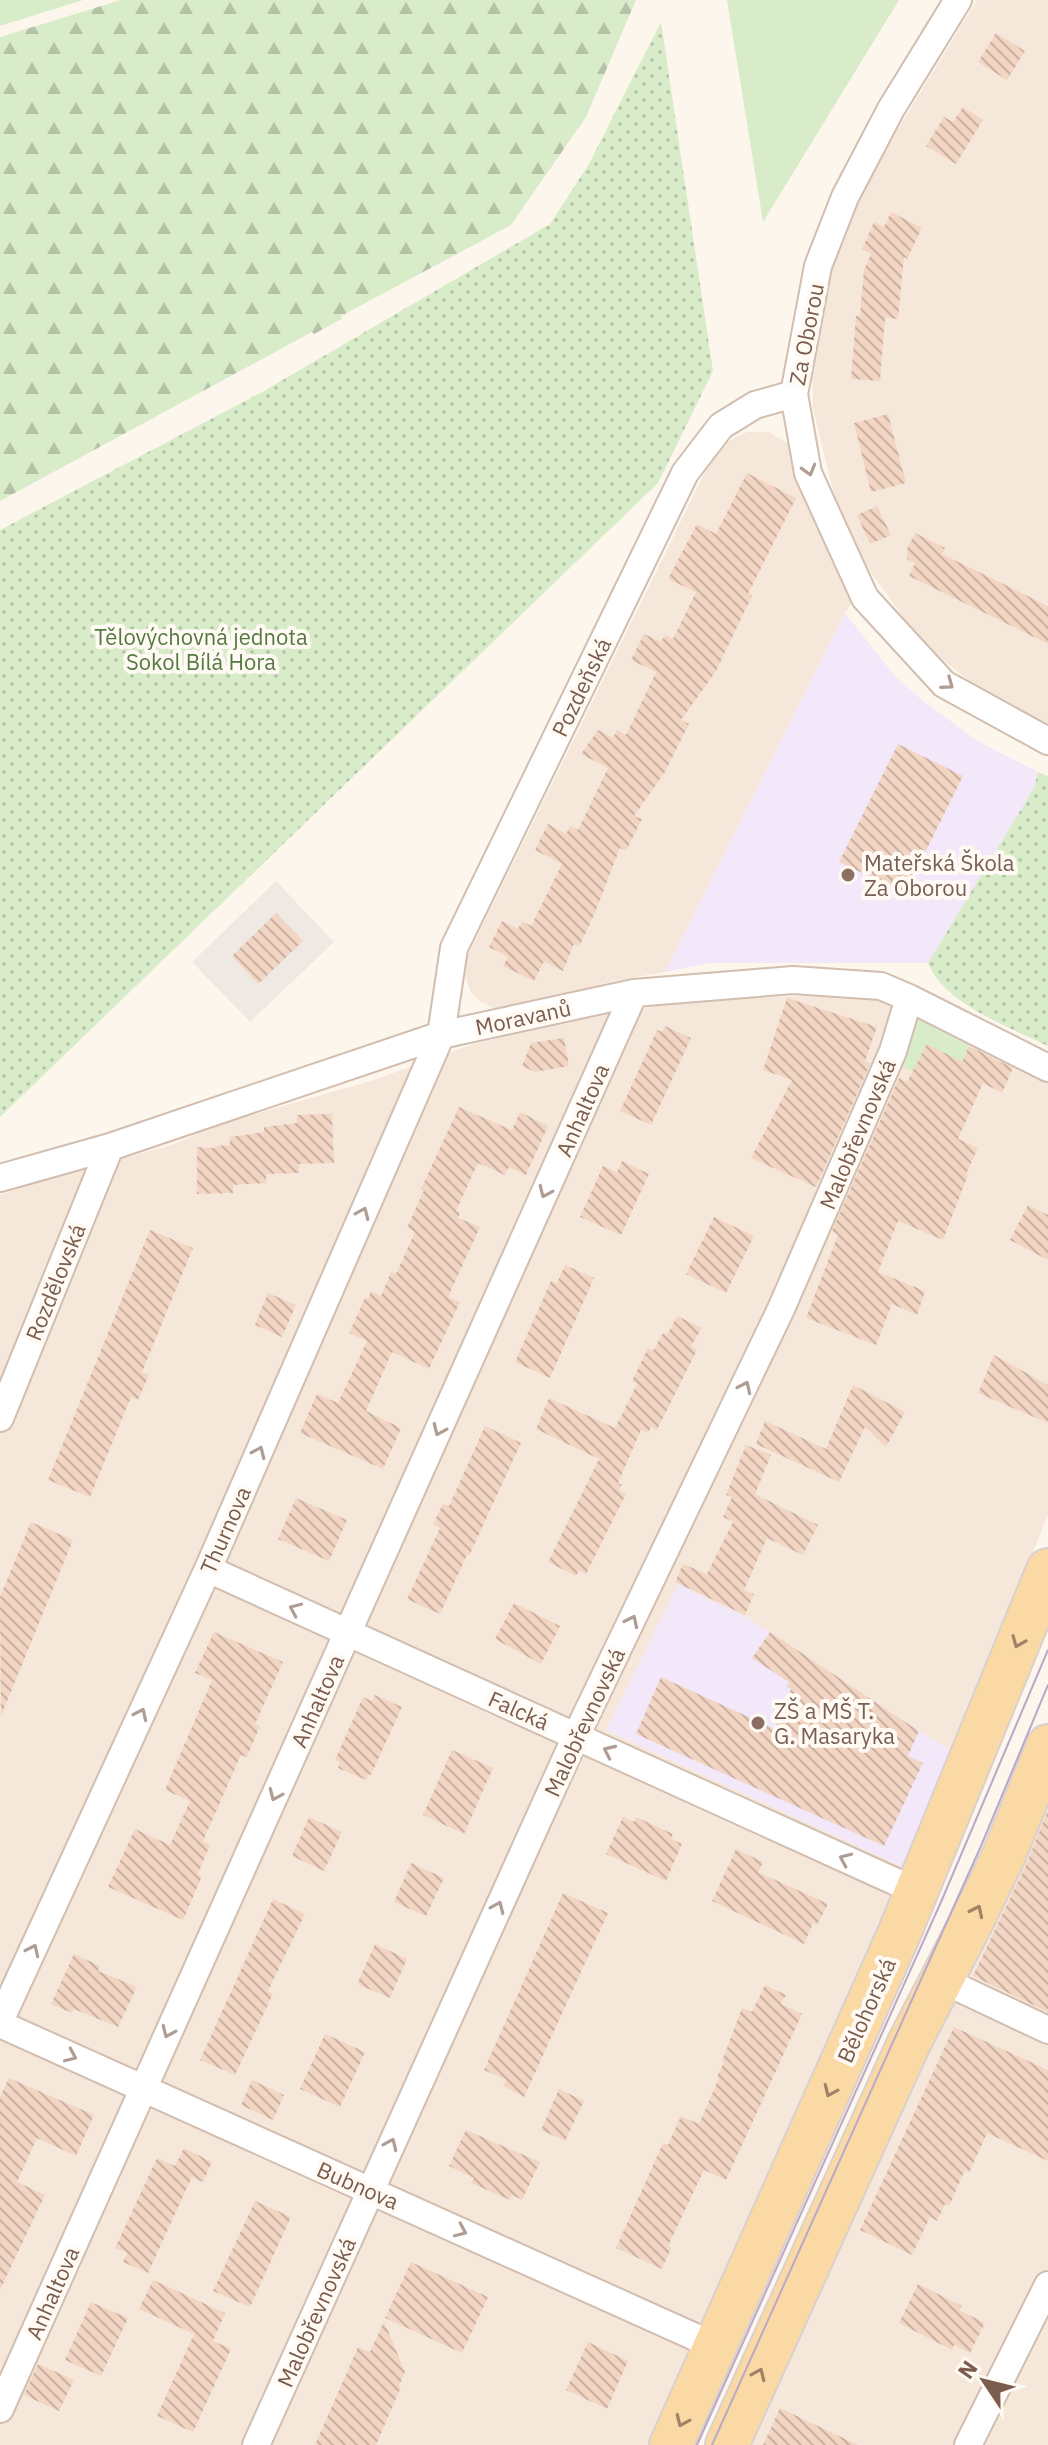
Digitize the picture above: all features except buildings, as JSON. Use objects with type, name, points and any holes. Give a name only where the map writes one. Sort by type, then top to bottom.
[{"type":"main road","name":"Bělohorská","points":[[671,2445],[866,2011],[1048,1570]]},
{"type":"main road","points":[[727,2445],[909,2043],[1004,1855],[1048,1746]]},
{"type":"street","name":"Za Oborou","points":[[958,0],[891,109],[845,197],[818,266],[794,394],[808,473],[865,598],[944,684],[1048,741]]},
{"type":"street","name":"Pozdeňská","points":[[441,1035],[454,948],[685,473],[721,426],[755,405],[794,394]]},
{"type":"street","name":"Moravanů","points":[[0,1178],[110,1147],[441,1035],[634,993],[793,980],[881,986],[1048,1068]]},
{"type":"street","name":"Anhaltova","points":[[0,2409],[634,993]]},
{"type":"street","name":"Malobřevnovská","points":[[256,2445],[576,1736],[781,1309],[893,1051],[909,998]]},
{"type":"street","name":"Thurnova","points":[[0,2022],[208,1569],[441,1035]]},
{"type":"street","name":"Rozdělovská","points":[[0,1418],[110,1147]]},
{"type":"street","name":"Falcká","points":[[208,1569],[916,1891]]},
{"type":"street","points":[[942,1980],[1048,2030]]},
{"type":"street","name":"Bubnova","points":[[0,2022],[715,2346]]},
{"type":"street","points":[[968,2445],[1048,2285]]},
{"type":"shaded area","points":[[977,0],[1048,0],[1048,727],[972,683],[939,657],[906,621],[865,564],[836,502],[813,409],[812,361],[833,255],[874,168]]},
{"type":"shaded area","points":[[747,432],[769,432],[788,444],[798,460],[857,595],[845,613],[665,972],[614,981],[512,1009],[494,1008],[471,993],[465,976],[468,955],[709,464],[726,442]]},
{"type":"shaded area","name":"Mateřská Škola Za Oborou","points":[[845,613],[895,676],[922,700],[979,742],[1038,772],[1034,788],[928,963],[710,963],[665,972]]},
{"type":"shaded area","points":[[276,881],[334,942],[250,1022],[192,962]]},
{"type":"shaded area","points":[[875,995],[1048,1075],[1048,1515],[952,1752],[744,1616],[606,1730],[905,1868],[650,2445],[0,2445],[0,1195],[42,1180],[172,1145],[216,1125],[371,1081],[465,1047],[561,1020],[713,998]]},
{"type":"shaded area","name":"ZŠ a MŠ T. G. Masaryka","points":[[678,1584],[744,1616],[952,1752],[905,1868],[606,1730]]},
{"type":"shaded area","points":[[1048,1773],[1048,2445],[747,2445]]},
{"type":"green space","points":[[0,0],[83,0],[0,26]]},
{"type":"green space","points":[[121,0],[636,0],[586,117],[511,225],[0,501],[0,37]]},
{"type":"green space","points":[[727,0],[899,0],[763,222]]},
{"type":"green space","name":"Tělovýchovná jednota Sokol Bílá Hora","points":[[661,22],[713,371],[658,483],[0,1117],[0,530],[262,392],[550,224],[589,164]]},
{"type":"green space","points":[[1038,772],[1048,776],[1048,1046],[963,1002],[936,977],[928,963],[1034,788]]},
{"type":"green space","points":[[924,1018],[972,1039],[949,1089],[895,1063],[914,1025]]},
{"type":"tram line","points":[[697,2445],[941,1902],[1048,1650]]},
{"type":"tram line","points":[[712,2445],[981,1846],[1048,1685]]},
{"type":"place","name":"Mateřská Škola Za Oborou","points":[[848,875]]},
{"type":"place","name":"ZŠ a MŠ T. G. Masaryka","points":[[758,1723]]}]
